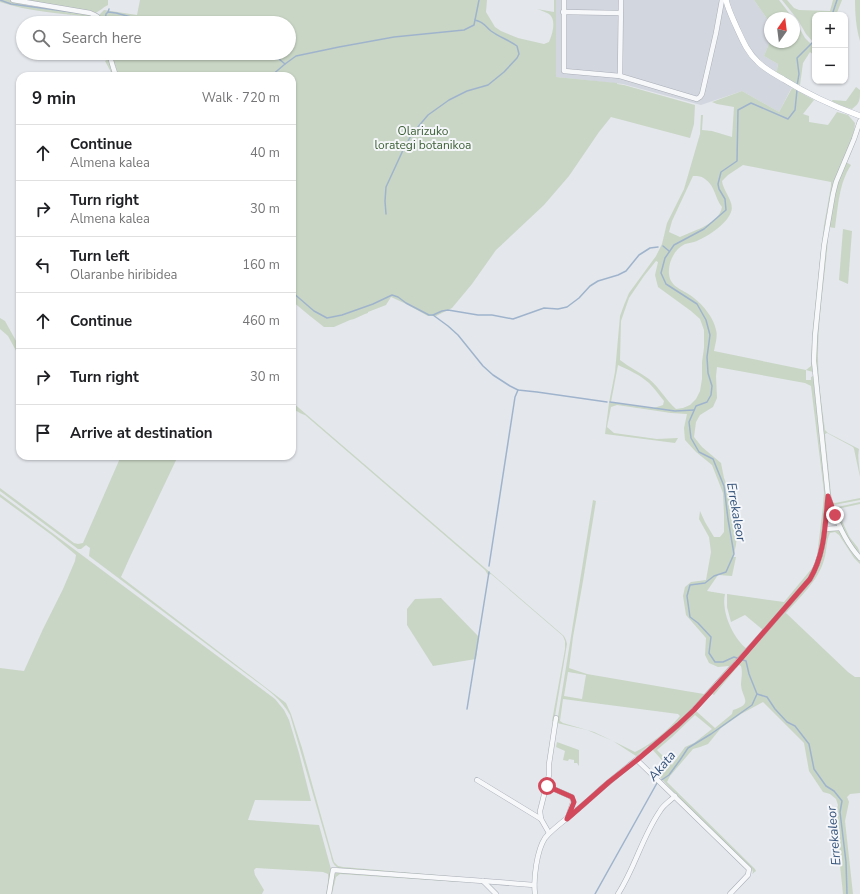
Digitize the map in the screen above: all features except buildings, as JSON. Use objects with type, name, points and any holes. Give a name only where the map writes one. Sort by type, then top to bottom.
[{"type":"main road","points":[[726,0],[728,8],[745,46],[763,67],[810,95],[860,116]]},
{"type":"street","points":[[13,0],[90,13],[97,16]]},
{"type":"street","points":[[564,0],[564,71],[620,76],[697,99],[700,98],[716,33],[722,0]]},
{"type":"street","points":[[620,76],[621,0]]},
{"type":"street","points":[[564,12],[620,12]]},
{"type":"street","points":[[110,60],[114,72]]},
{"type":"street","points":[[860,121],[836,182],[824,240],[814,361],[828,496],[840,528],[860,558]]},
{"type":"street","points":[[535,894],[534,885],[538,854],[540,847],[549,833],[637,760],[694,710],[810,579],[821,553],[828,496]]},
{"type":"street","points":[[825,529],[840,528]]},
{"type":"street","points":[[549,833],[541,819],[540,811],[547,786],[556,718]]},
{"type":"street","points":[[637,760],[749,869],[748,875],[730,894]]},
{"type":"street","points":[[477,780],[541,819]]},
{"type":"street","points":[[547,786],[572,797],[574,802],[567,819]]},
{"type":"street","points":[[618,894],[660,810],[675,796]]},
{"type":"street","points":[[329,894],[333,870],[534,885]]},
{"type":"street","points":[[483,881],[496,894]]},
{"type":"shaded area","points":[[556,0],[754,0],[764,14],[764,48],[767,48],[764,56],[778,64],[776,72],[794,83],[779,112],[742,91],[701,105],[623,84],[556,77]]},
{"type":"green space","points":[[0,0],[9,0],[29,6],[67,10],[90,16],[45,12],[0,2]]},
{"type":"green space","points":[[21,0],[108,0],[108,5],[95,13]]},
{"type":"green space","name":"Olarizuko lorategi botanikoa","points":[[140,0],[487,0],[486,12],[495,27],[518,38],[544,44],[549,42],[553,28],[553,20],[549,14],[537,9],[554,12],[554,0],[556,0],[556,77],[617,83],[695,105],[694,124],[690,138],[611,117],[569,176],[544,205],[496,250],[472,284],[452,308],[436,316],[428,316],[391,297],[386,305],[334,327],[324,327],[296,304],[296,72],[111,72],[105,61],[296,60],[296,16],[98,16],[104,10],[137,15]]},
{"type":"green space","points":[[754,0],[779,0],[788,12],[764,12],[764,14]]},
{"type":"green space","points":[[782,0],[787,0],[794,8],[799,10],[830,11],[833,0],[842,0],[837,12],[812,12],[812,41],[800,24],[800,12],[792,12]]},
{"type":"green space","points":[[855,0],[860,0],[860,41],[856,20]]},
{"type":"green space","points":[[800,29],[805,38],[812,45],[812,54],[810,52],[803,63],[800,85],[776,72],[778,64],[764,56],[767,48],[800,48]]},
{"type":"green space","points":[[856,87],[860,90],[860,99],[857,105],[852,109],[833,102],[832,100],[846,101]]},
{"type":"green space","points":[[792,88],[814,100],[803,114],[809,116],[809,122],[828,125],[837,112],[848,115],[855,123],[852,140],[835,181],[829,201],[823,239],[813,341],[813,372],[806,370],[806,380],[811,380],[811,377],[813,376],[826,495],[821,541],[815,565],[810,574],[763,630],[745,615],[731,622],[727,607],[727,594],[784,602],[813,567],[817,556],[824,492],[811,386],[805,383],[717,367],[717,398],[713,407],[700,415],[696,422],[694,437],[702,447],[721,463],[724,478],[736,509],[734,528],[737,534],[733,557],[736,557],[732,576],[718,575],[707,591],[725,594],[725,609],[729,624],[737,638],[747,649],[685,716],[651,746],[648,746],[636,756],[613,741],[635,752],[648,745],[680,716],[678,714],[563,699],[560,721],[594,732],[612,741],[587,730],[557,723],[593,500],[596,501],[569,668],[587,674],[704,694],[729,666],[718,667],[709,663],[705,655],[706,638],[686,615],[683,596],[685,587],[691,582],[706,580],[711,552],[709,537],[699,519],[700,511],[714,537],[720,537],[724,532],[724,514],[723,493],[712,465],[696,452],[685,440],[684,428],[687,414],[617,405],[611,407],[607,427],[614,433],[657,439],[678,438],[675,443],[605,434],[615,372],[620,316],[629,293],[656,256],[662,244],[667,223],[684,189],[700,134],[701,115],[703,115],[702,130],[712,131],[732,137],[734,107],[712,102],[742,91],[779,112]],"holes":[[[743,165],[831,182],[820,258],[812,336],[811,366],[806,370],[714,351],[717,332],[711,316],[690,295],[672,283],[669,270],[672,257],[681,246],[699,240],[710,234],[721,226],[729,217],[732,208],[722,181]],[[693,176],[700,176],[709,182],[722,207],[716,218],[706,226],[680,237],[669,232],[672,221]],[[656,261],[658,262],[655,275],[658,287],[700,319],[704,330],[702,379],[700,391],[696,399],[690,405],[676,409],[649,379],[620,360],[621,321],[629,298]],[[618,365],[646,380],[664,401],[663,405],[654,408],[611,402]],[[568,672],[586,675],[582,699],[564,696]]]},
{"type":"green space","points":[[846,162],[851,165],[841,187],[835,228],[828,227],[835,190]]},
{"type":"green space","points":[[843,229],[852,231],[848,284],[839,280]]},
{"type":"green space","points":[[827,239],[827,254],[819,327],[818,356],[819,384],[825,430],[859,449],[858,459],[860,477],[853,447],[827,433],[825,434],[833,502],[835,503],[860,498],[860,500],[834,505],[832,504],[830,498],[816,359]]},
{"type":"green space","points":[[0,318],[5,321],[16,341],[16,351],[8,336],[0,329]]},
{"type":"green space","points":[[296,405],[564,636],[567,644],[554,722],[552,721],[565,649],[565,641],[563,636],[491,574],[488,575],[485,570],[305,415],[296,411]]},
{"type":"green space","points":[[119,460],[176,460],[121,577],[286,703],[302,748],[334,862],[338,866],[460,877],[340,869],[336,867],[332,860],[290,715],[282,703],[266,689],[89,556],[90,548],[86,545],[81,549],[78,549],[0,491],[0,488],[74,543],[83,543]]},
{"type":"green space","points":[[0,494],[275,699],[284,710],[289,720],[299,753],[311,801],[255,800],[248,820],[319,825],[331,869],[327,894],[328,874],[323,872],[256,868],[254,870],[255,875],[264,890],[262,894],[0,894],[0,668],[24,671],[63,589],[75,561],[76,555],[0,497]]},
{"type":"green space","points":[[860,502],[860,504],[837,509],[849,536],[859,550],[860,555],[855,550],[848,538],[833,508]]},
{"type":"green space","points":[[830,530],[839,530],[845,542],[860,561],[860,564],[854,558],[839,535],[835,532],[830,533],[824,560],[818,575],[786,613],[848,672],[855,677],[860,677],[860,793],[850,794],[847,797],[849,802],[845,821],[853,894],[843,894],[837,837],[836,813],[838,805],[836,799],[830,794],[823,792],[809,771],[804,743],[763,702],[741,714],[721,728],[708,744],[693,749],[670,776],[667,782],[755,869],[756,871],[752,874],[752,869],[679,798],[658,775],[667,766],[652,749],[684,723],[696,711],[715,728],[732,714],[733,710],[739,708],[745,703],[741,685],[742,669],[739,665],[714,695],[712,694],[815,575],[821,559],[826,532]],"holes":[[[695,715],[712,729],[694,743],[685,747],[672,765],[657,750]]]},
{"type":"green space","points":[[441,598],[479,637],[476,659],[433,666],[407,625],[407,609],[415,599]]},
{"type":"green space","points":[[557,742],[579,750],[579,766],[577,763],[574,763],[574,760],[563,760],[565,751],[556,747]]},
{"type":"green space","points":[[336,872],[459,880],[459,882],[340,874],[336,877],[332,894],[330,894],[334,874]]},
{"type":"waterway","points":[[0,0],[11,4],[79,13]]},
{"type":"waterway","points":[[296,56],[394,37],[464,30],[474,25],[479,0]]},
{"type":"waterway","name":"Errekaleor","points":[[833,12],[837,0]]},
{"type":"waterway","points":[[109,9],[108,12],[127,16]]},
{"type":"waterway","points":[[106,16],[108,12]]},
{"type":"waterway","points":[[386,214],[386,187],[412,134],[428,115],[449,100],[467,91],[488,85],[504,72],[519,54],[517,46],[475,20]]},
{"type":"waterway","name":"Errekaleor","points":[[797,86],[799,74],[797,58],[812,43]]},
{"type":"waterway","points":[[276,72],[285,64],[280,60]]},
{"type":"waterway","points":[[285,64],[290,60]]},
{"type":"waterway","name":"Errekaleor","points":[[797,90],[795,110],[788,119],[751,103],[738,110],[737,161],[721,172],[718,184],[719,189],[725,199],[726,210],[704,229],[674,245],[665,258],[661,273],[666,284],[697,304],[706,320],[710,335],[707,357],[708,373],[712,386],[711,395],[707,402],[696,406],[689,422],[691,438],[699,452],[713,459],[724,486],[734,554],[726,572],[714,576],[705,583],[690,585],[687,596],[690,617],[711,637],[709,653],[715,662],[723,662],[734,657],[746,661],[749,674],[757,694],[767,697],[775,709],[787,722],[795,726],[809,744],[814,769],[826,786],[834,791],[842,801],[840,812],[846,862],[847,894]]},
{"type":"waterway","points":[[663,246],[669,251]]},
{"type":"waterway","points":[[296,295],[314,311],[327,318],[342,315],[373,304],[392,295],[429,315],[448,310],[513,319],[544,308],[558,309],[567,307],[579,298],[590,286],[598,281],[626,271],[639,255],[650,248],[658,247]]},
{"type":"waterway","points":[[433,315],[458,335],[483,366],[493,375],[510,386],[518,390],[607,402]]},
{"type":"waterway","points":[[489,566],[515,397],[518,390]]},
{"type":"waterway","points":[[610,402],[675,411],[694,410]]},
{"type":"waterway","points":[[467,709],[489,572]]},
{"type":"waterway","name":"Akata","points":[[595,894],[657,783],[669,775],[688,748],[711,734],[752,705],[757,694]]},
{"type":"route","points":[[547,786],[572,797],[574,802],[567,819],[694,710],[810,579],[818,563],[823,544],[828,496],[835,515]]}]
